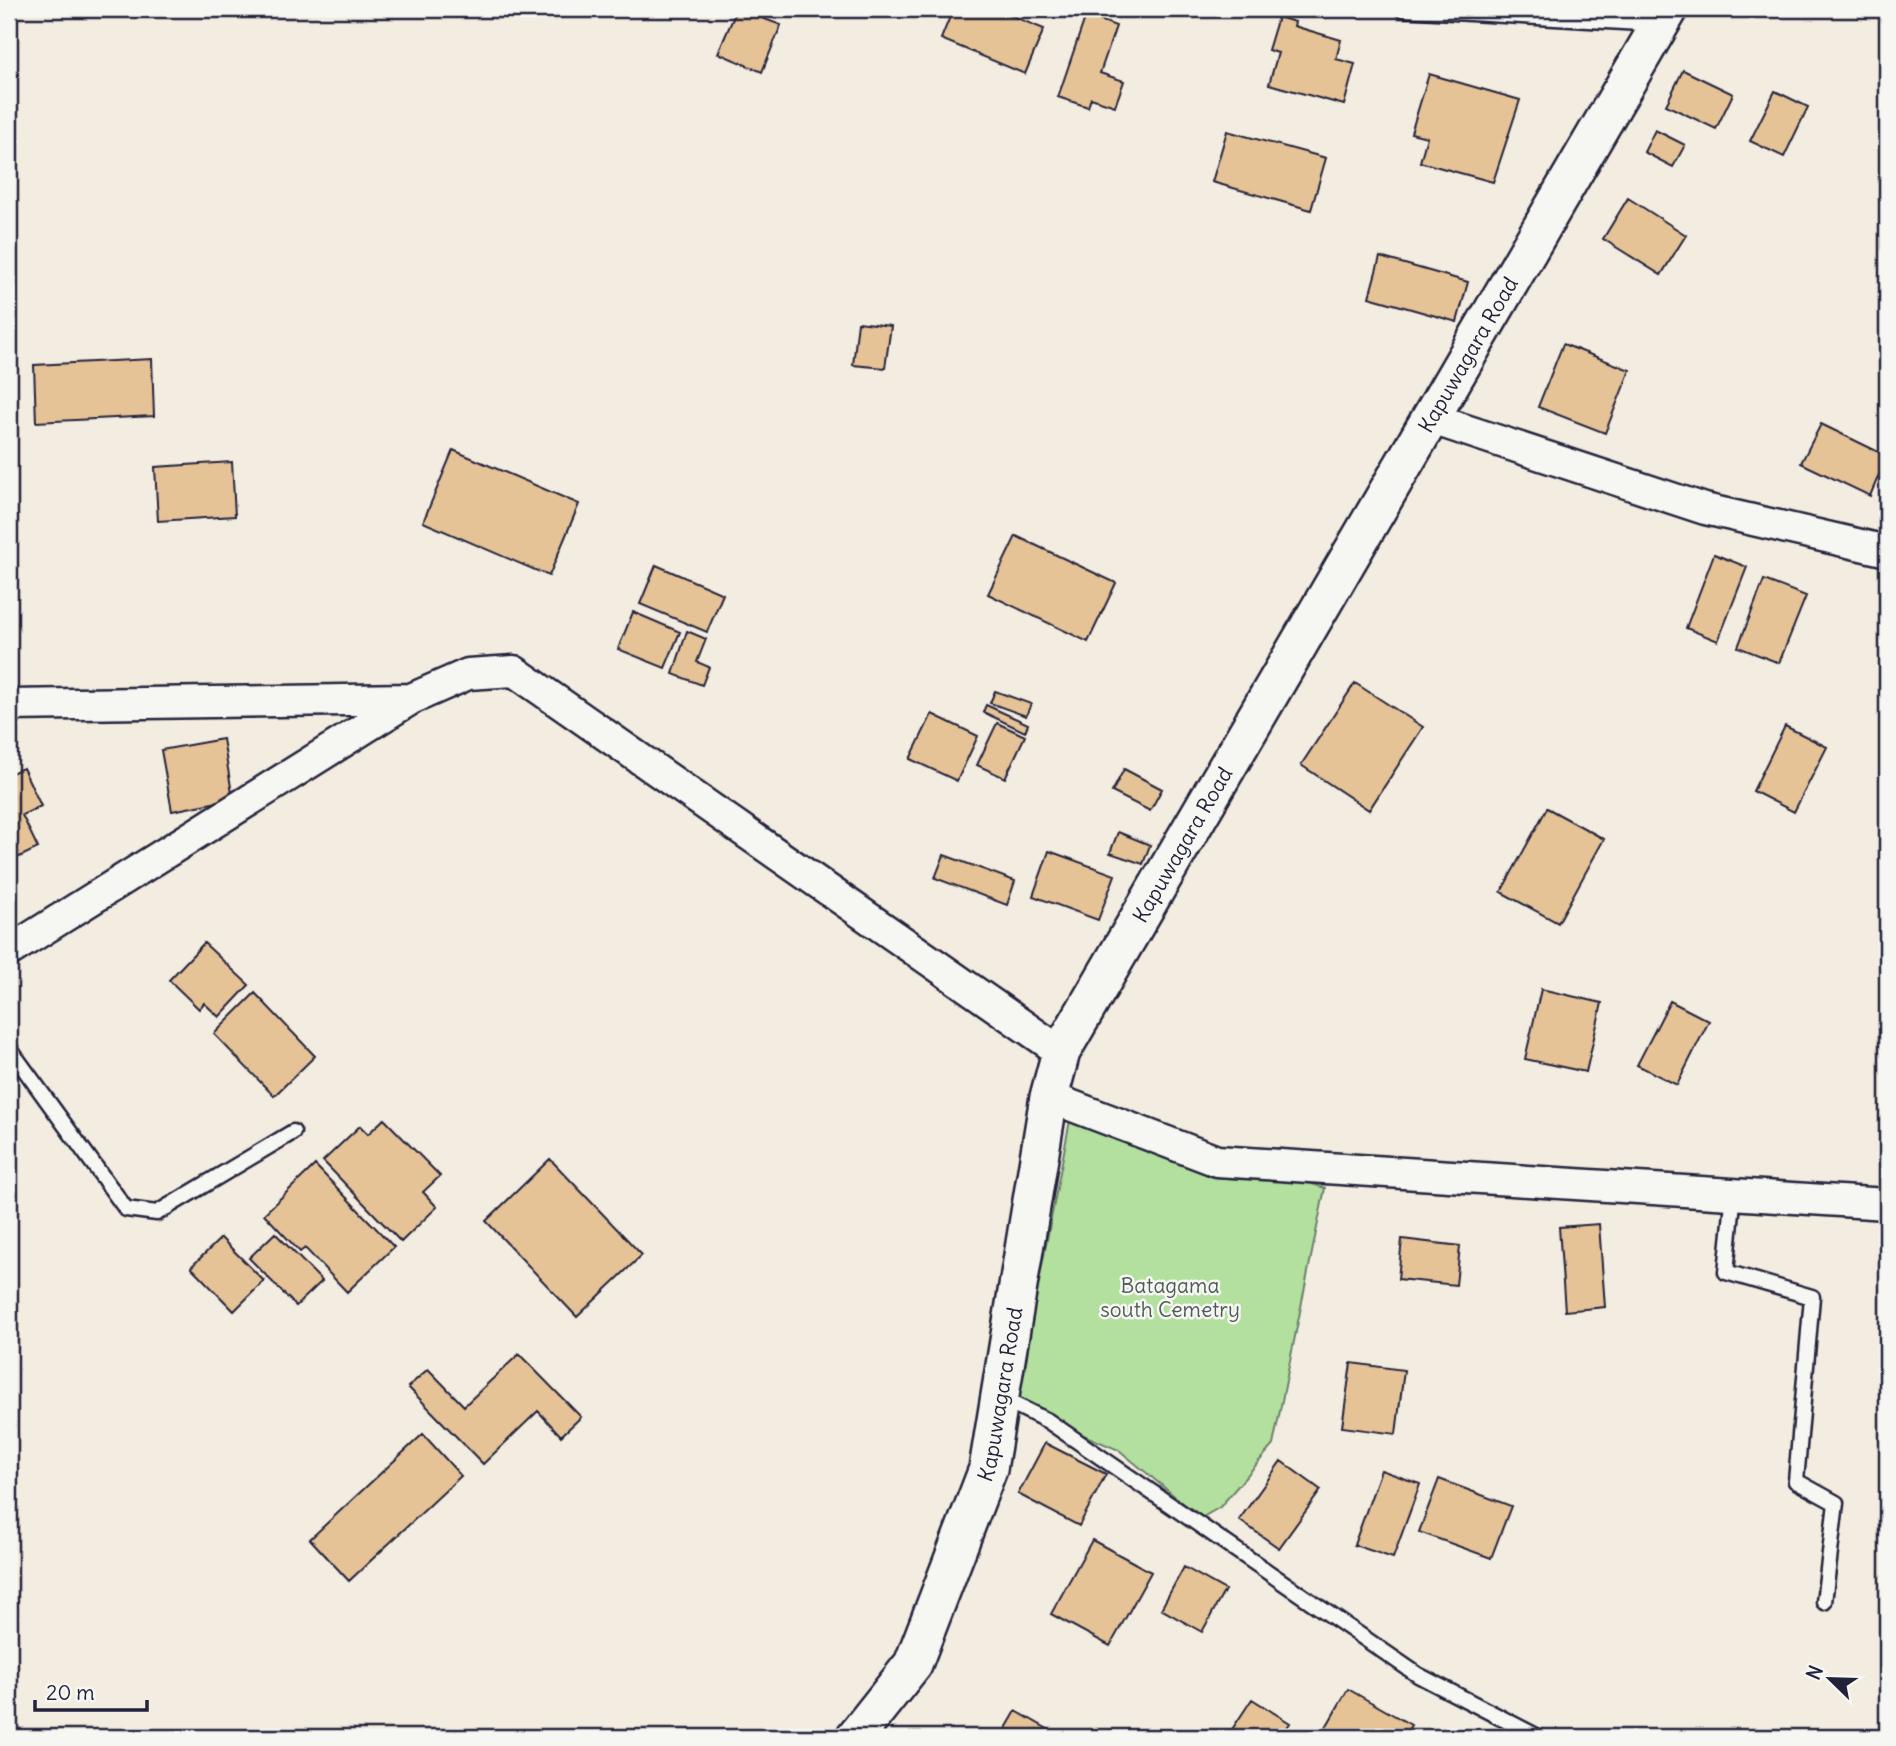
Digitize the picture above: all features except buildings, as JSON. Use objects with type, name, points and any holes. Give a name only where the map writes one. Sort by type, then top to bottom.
[{"type":"street","name":"Kapuwagara Road","points":[[855,1737],[913,1664],[988,1469],[1049,1097],[1061,1052],[1665,17]]},
{"type":"street","points":[[1432,419],[1705,509],[1887,551]]},
{"type":"street","points":[[9,951],[411,699],[468,674],[514,671],[1061,1052]]},
{"type":"street","points":[[9,705],[411,699]]},
{"type":"street","points":[[1049,1097],[1217,1161],[1734,1192],[1887,1204]]},
{"type":"lane","points":[[1402,9],[1665,17]]},
{"type":"lane","points":[[9,1048],[126,1209],[157,1213],[293,1132]]},
{"type":"lane","points":[[1734,1192],[1726,1272],[1812,1297],[1796,1482],[1836,1503],[1824,1602]]},
{"type":"lane","points":[[1000,1397],[1048,1420],[1418,1675],[1538,1737]]},
{"type":"green space","name":"Batagama south Cemetry","points":[[1072,1110],[1325,1188],[1273,1445],[1220,1507],[1201,1518],[1119,1450],[1015,1406]]}]
